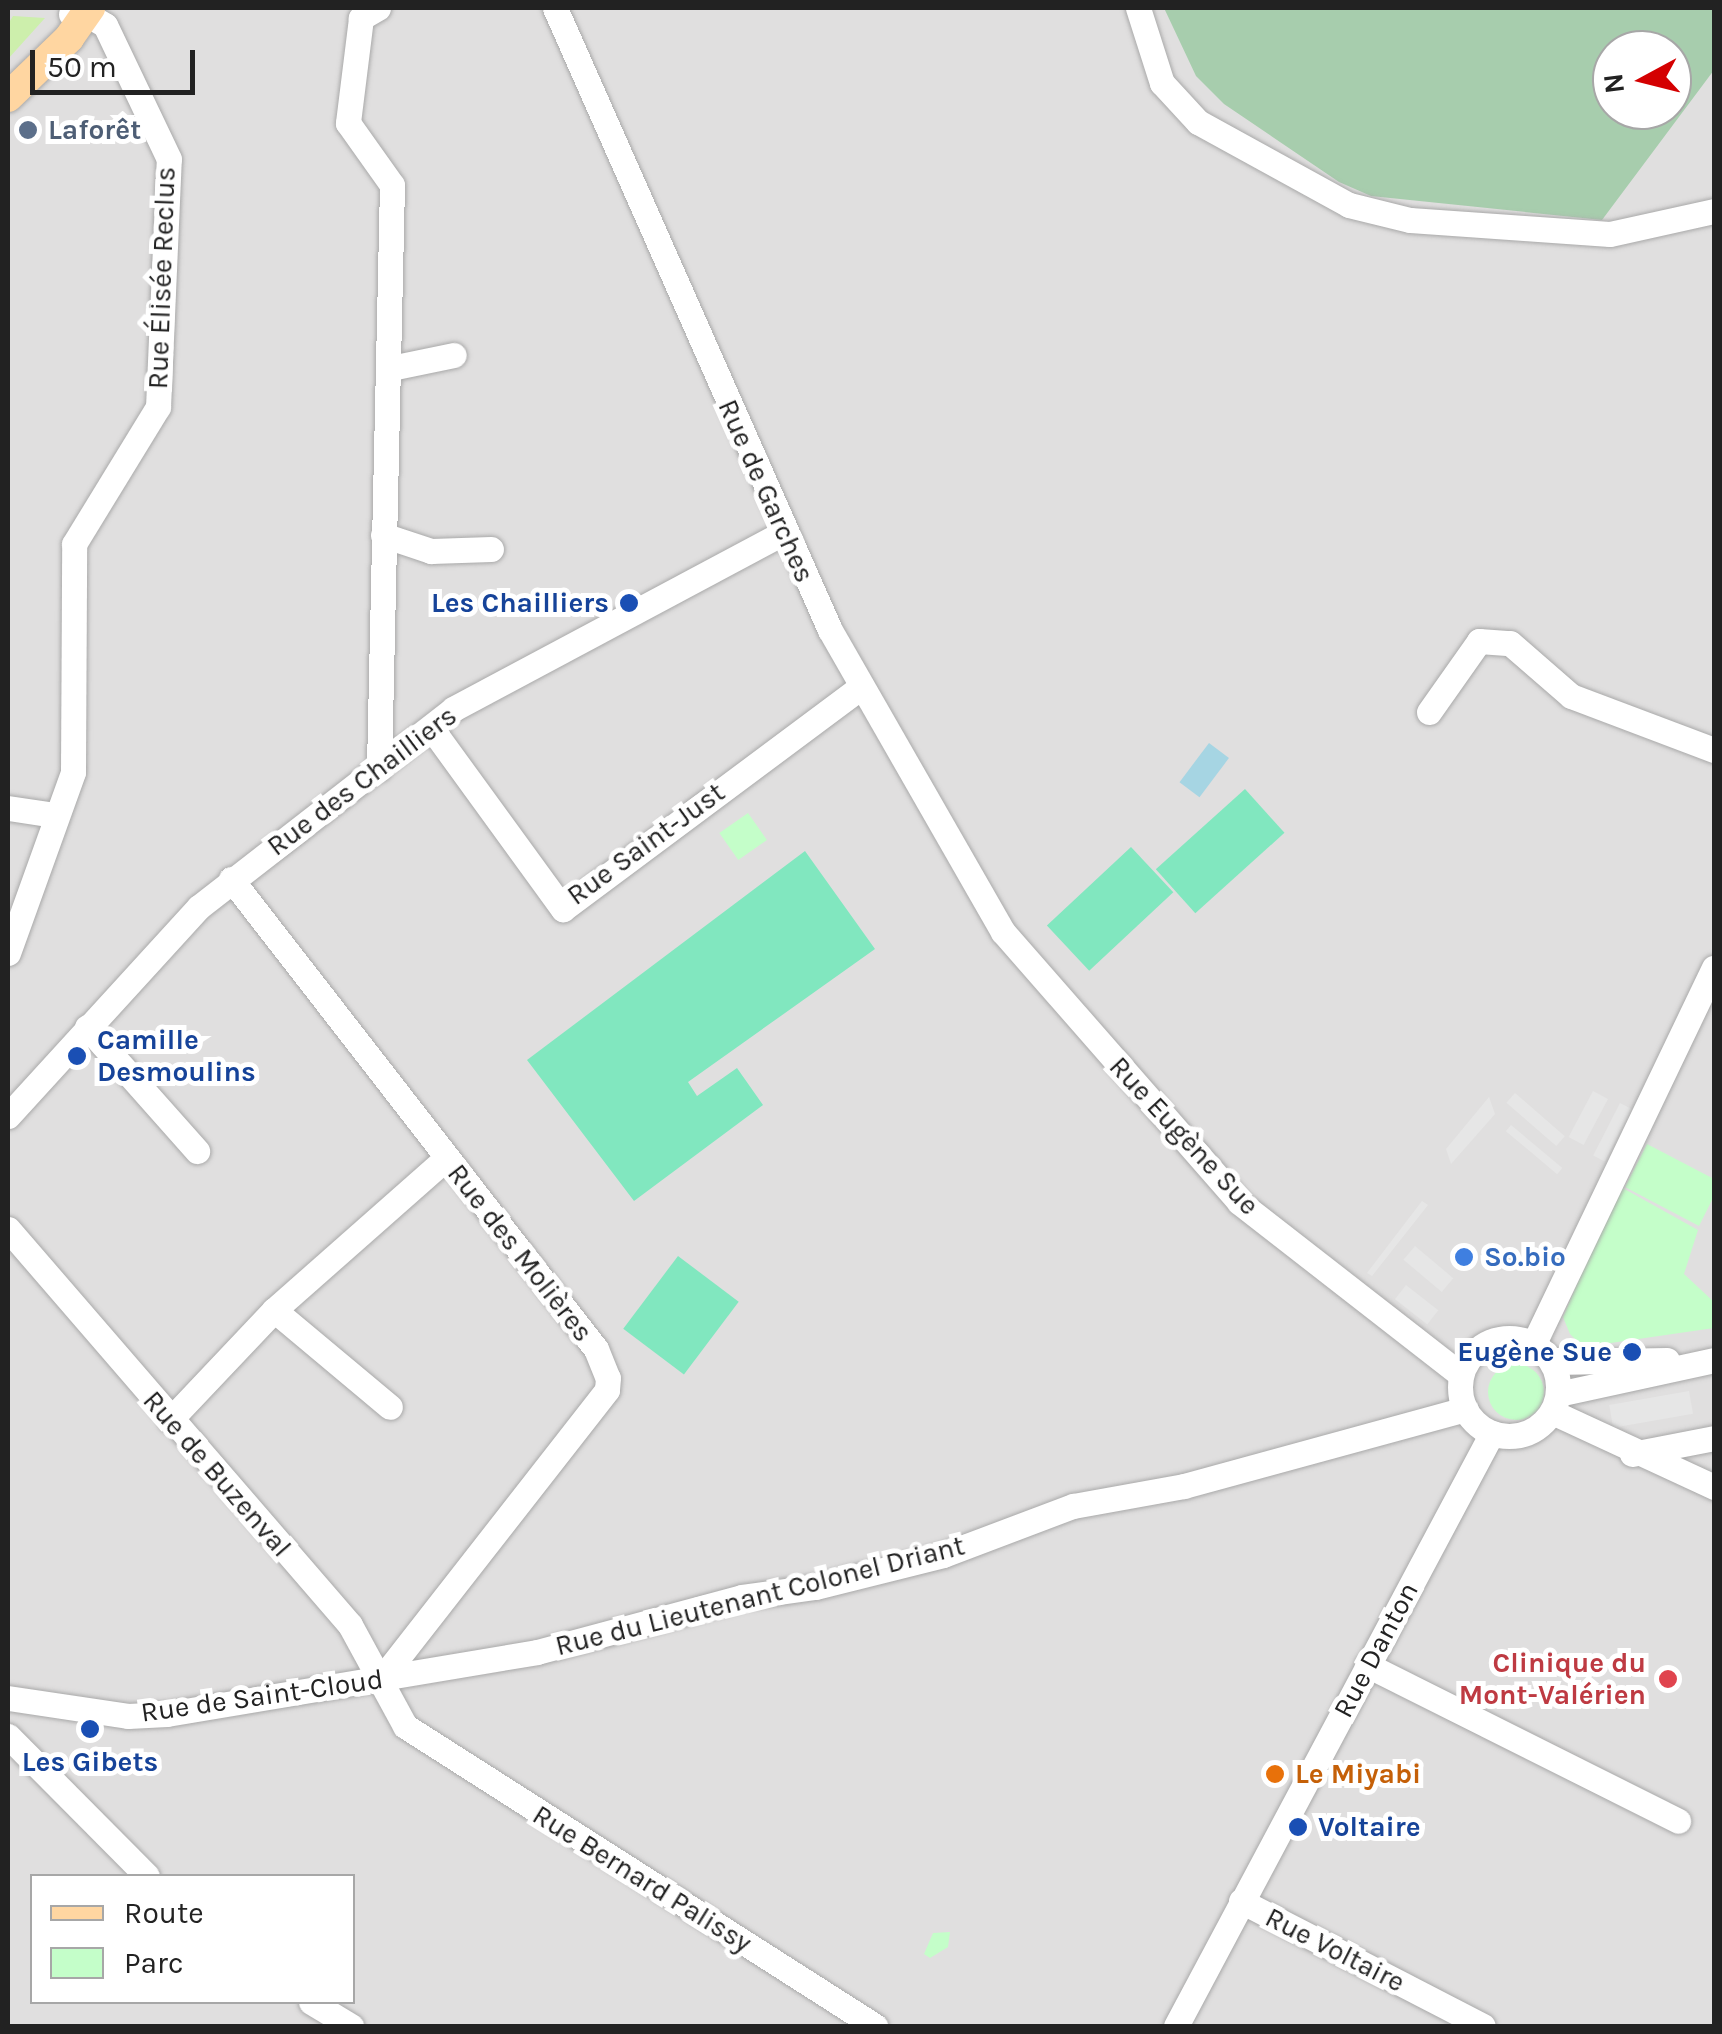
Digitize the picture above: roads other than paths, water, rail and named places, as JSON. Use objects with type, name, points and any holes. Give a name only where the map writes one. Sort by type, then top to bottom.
[{"type":"main road","points":[[8,97],[38,67],[80,11]]},
{"type":"street","points":[[378,8],[361,18],[348,122],[392,186],[392,368],[383,535],[379,770]]},
{"type":"street","name":"Rue de Garches","points":[[555,8],[784,532],[860,688],[1019,952]]},
{"type":"street","points":[[1138,8],[1162,83],[1198,122],[1271,166],[1380,215],[1491,229],[1610,234],[1714,211]]},
{"type":"street","name":"Rue Élisée Reclus","points":[[10,938],[74,758],[74,544],[158,407],[170,159],[105,26],[80,11]]},
{"type":"street","points":[[392,368],[454,355]]},
{"type":"street","name":"Rue des Chailliers","points":[[8,1116],[87,1027],[232,880],[453,709],[784,532]]},
{"type":"street","points":[[383,535],[431,550],[491,549]]},
{"type":"street","points":[[1429,712],[1479,641],[1510,643],[1570,696],[1714,750]]},
{"type":"street","name":"Rue Saint-Just","points":[[432,729],[562,908],[860,688]]},
{"type":"street","points":[[8,808],[55,815]]},
{"type":"street","name":"Rue des Molières","points":[[232,880],[605,1363],[606,1390],[381,1679]]},
{"type":"street","name":"Rue Eugène Sue","points":[[1019,952],[1239,1202],[1461,1375]]},
{"type":"street","points":[[1714,968],[1543,1353],[1555,1403],[1632,1454],[1714,1487]]},
{"type":"street","points":[[87,1027],[197,1151]]},
{"type":"street","points":[[170,1420],[274,1310],[445,1159]]},
{"type":"street","name":"Rue de Buzenval","points":[[8,1229],[350,1626],[409,1729]]},
{"type":"street","points":[[274,1310],[390,1407]]},
{"type":"street","points":[[1514,1337],[1543,1353],[1711,1361],[1555,1403],[1525,1434],[1492,1433],[1466,1410],[1461,1375],[1474,1352],[1489,1342],[1514,1337]]},
{"type":"street","name":"Rue du Lieutenant Colonel Driant","points":[[458,1665],[578,1644],[742,1596],[814,1587],[943,1555],[1073,1506],[1184,1486],[1466,1410]]},
{"type":"street","points":[[1632,1454],[1709,1432]]},
{"type":"street","name":"Rue Danton","points":[[1176,2026],[1492,1433]]},
{"type":"street","name":"Rue de Saint-Cloud","points":[[16,1699],[128,1716],[167,1714],[458,1665]]},
{"type":"street","points":[[1367,1665],[1678,1821]]},
{"type":"street","points":[[16,1699],[12,1740],[144,1874]]},
{"type":"street","name":"Rue Bernard Palissy","points":[[409,1729],[876,2026]]},
{"type":"street","name":"Rue Voltaire","points":[[1241,1902],[1483,2026]]},
{"type":"street","points":[[314,2004],[351,2026]]},
{"type":"water","points":[[1209,743],[1229,758],[1199,797],[1180,782]]},
{"type":"place","name":"Laforêt","points":[[28,130]]},
{"type":"place","name":"Les Chailliers","points":[[629,603]]},
{"type":"place","name":"Camille Desmoulins","points":[[77,1056]]},
{"type":"place","name":"So.bio","points":[[1464,1257]]},
{"type":"place","name":"Eugène Sue","points":[[1632,1352]]},
{"type":"place","name":"Clinique du Mont-Valérien","points":[[1668,1679]]},
{"type":"place","name":"Les Gibets","points":[[90,1729]]},
{"type":"place","name":"Le Miyabi","points":[[1275,1774]]},
{"type":"place","name":"Voltaire","points":[[1298,1827]]}]
